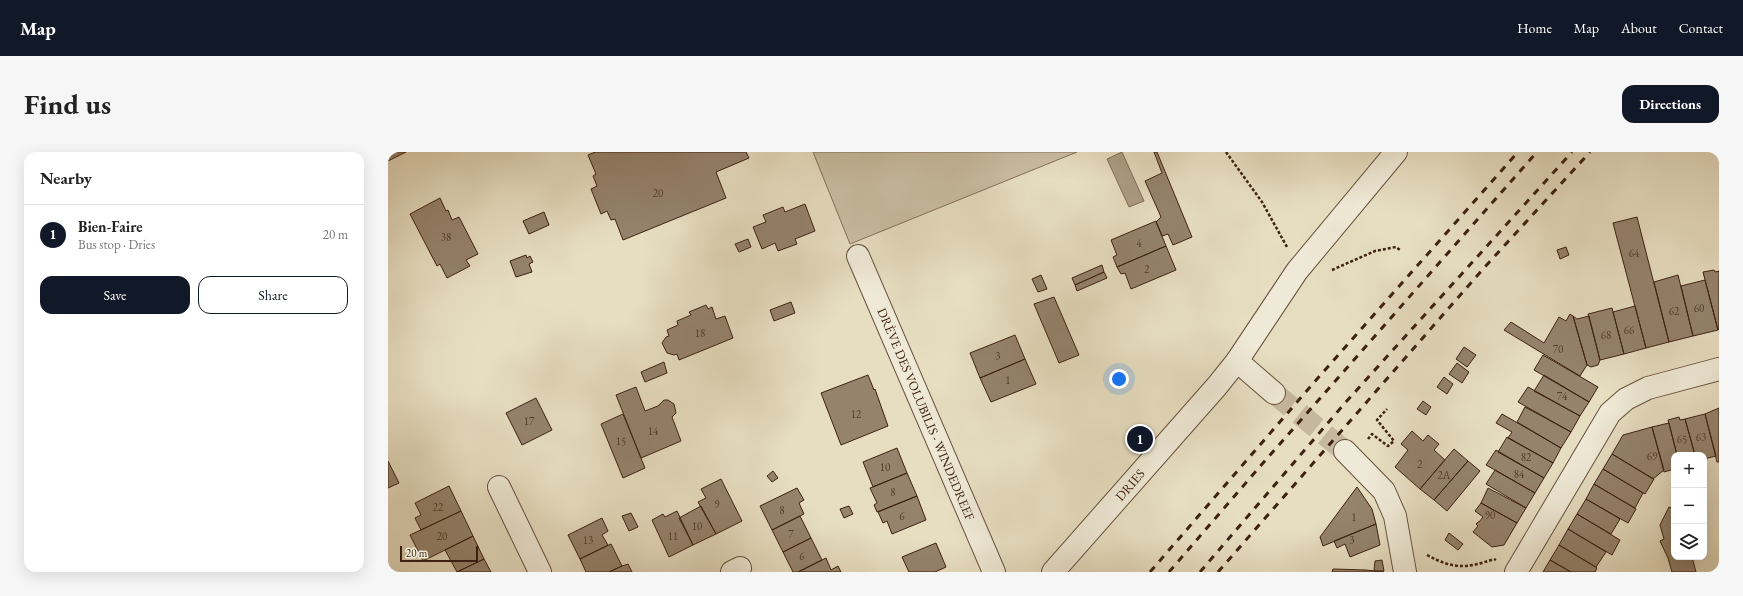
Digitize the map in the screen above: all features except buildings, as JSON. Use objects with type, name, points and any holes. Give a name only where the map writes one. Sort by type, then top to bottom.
[{"type":"street","name":"DRIES","points":[[1053,572],[1217,386],[1237,361],[1297,271],[1396,152]]},
{"type":"street","name":"DRÈVE DES VOLUBILIS - WINDEDREEF","points":[[858,256],[994,572]]},
{"type":"street","points":[[1237,361],[1274,393]]},
{"type":"street","points":[[1508,567],[1610,413],[1626,399],[1648,388],[1719,369]]},
{"type":"street","points":[[1345,451],[1384,491],[1395,516],[1405,572]]},
{"type":"street","points":[[499,486],[540,572]]},
{"type":"path","points":[[1226,152],[1262,202],[1280,233],[1297,271]]},
{"type":"path","points":[[1326,273],[1346,262],[1375,251],[1396,246],[1400,250]]},
{"type":"path","points":[[1366,441],[1372,434],[1388,446],[1394,441],[1377,420],[1387,410]]},
{"type":"path","points":[[1426,555],[1443,564],[1460,567],[1475,566],[1494,559],[1508,567]]},
{"type":"shaded area","points":[[813,152],[1077,152],[850,244]]},
{"type":"shaded area","points":[[1122,152],[1144,201],[1129,207],[1107,159]]},
{"type":"tunnel","points":[[1274,393],[1345,451]]},
{"type":"railway","points":[[1150,572],[1317,379],[1518,152]]},
{"type":"railway","points":[[1169,572],[1537,152]]},
{"type":"railway","points":[[1200,572],[1345,403],[1572,152]]},
{"type":"railway","points":[[1218,572],[1483,269],[1590,152]]},
{"type":"place","name":"Bien-Faire","points":[[1140,439]]}]
